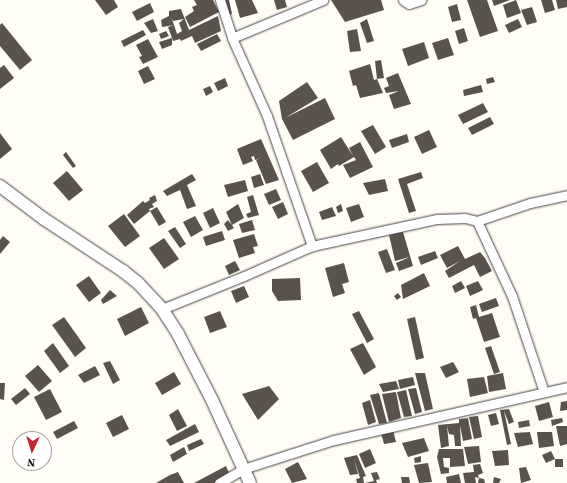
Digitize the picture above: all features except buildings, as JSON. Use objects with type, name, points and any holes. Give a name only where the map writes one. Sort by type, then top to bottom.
[{"type":"street","points":[[220,0],[232,38],[267,116],[312,246]]},
{"type":"street","points":[[232,38],[323,0]]},
{"type":"street","points":[[403,0],[409,4],[421,0]]},
{"type":"street","points":[[0,186],[44,218],[123,271],[162,309],[178,334],[212,400],[250,483]]},
{"type":"street","points":[[162,309],[244,276],[312,246],[437,219],[465,218],[477,221],[530,203],[567,195]]},
{"type":"street","points":[[477,221],[512,296],[544,392]]},
{"type":"street","points":[[219,483],[243,469],[334,440],[567,388]]}]
